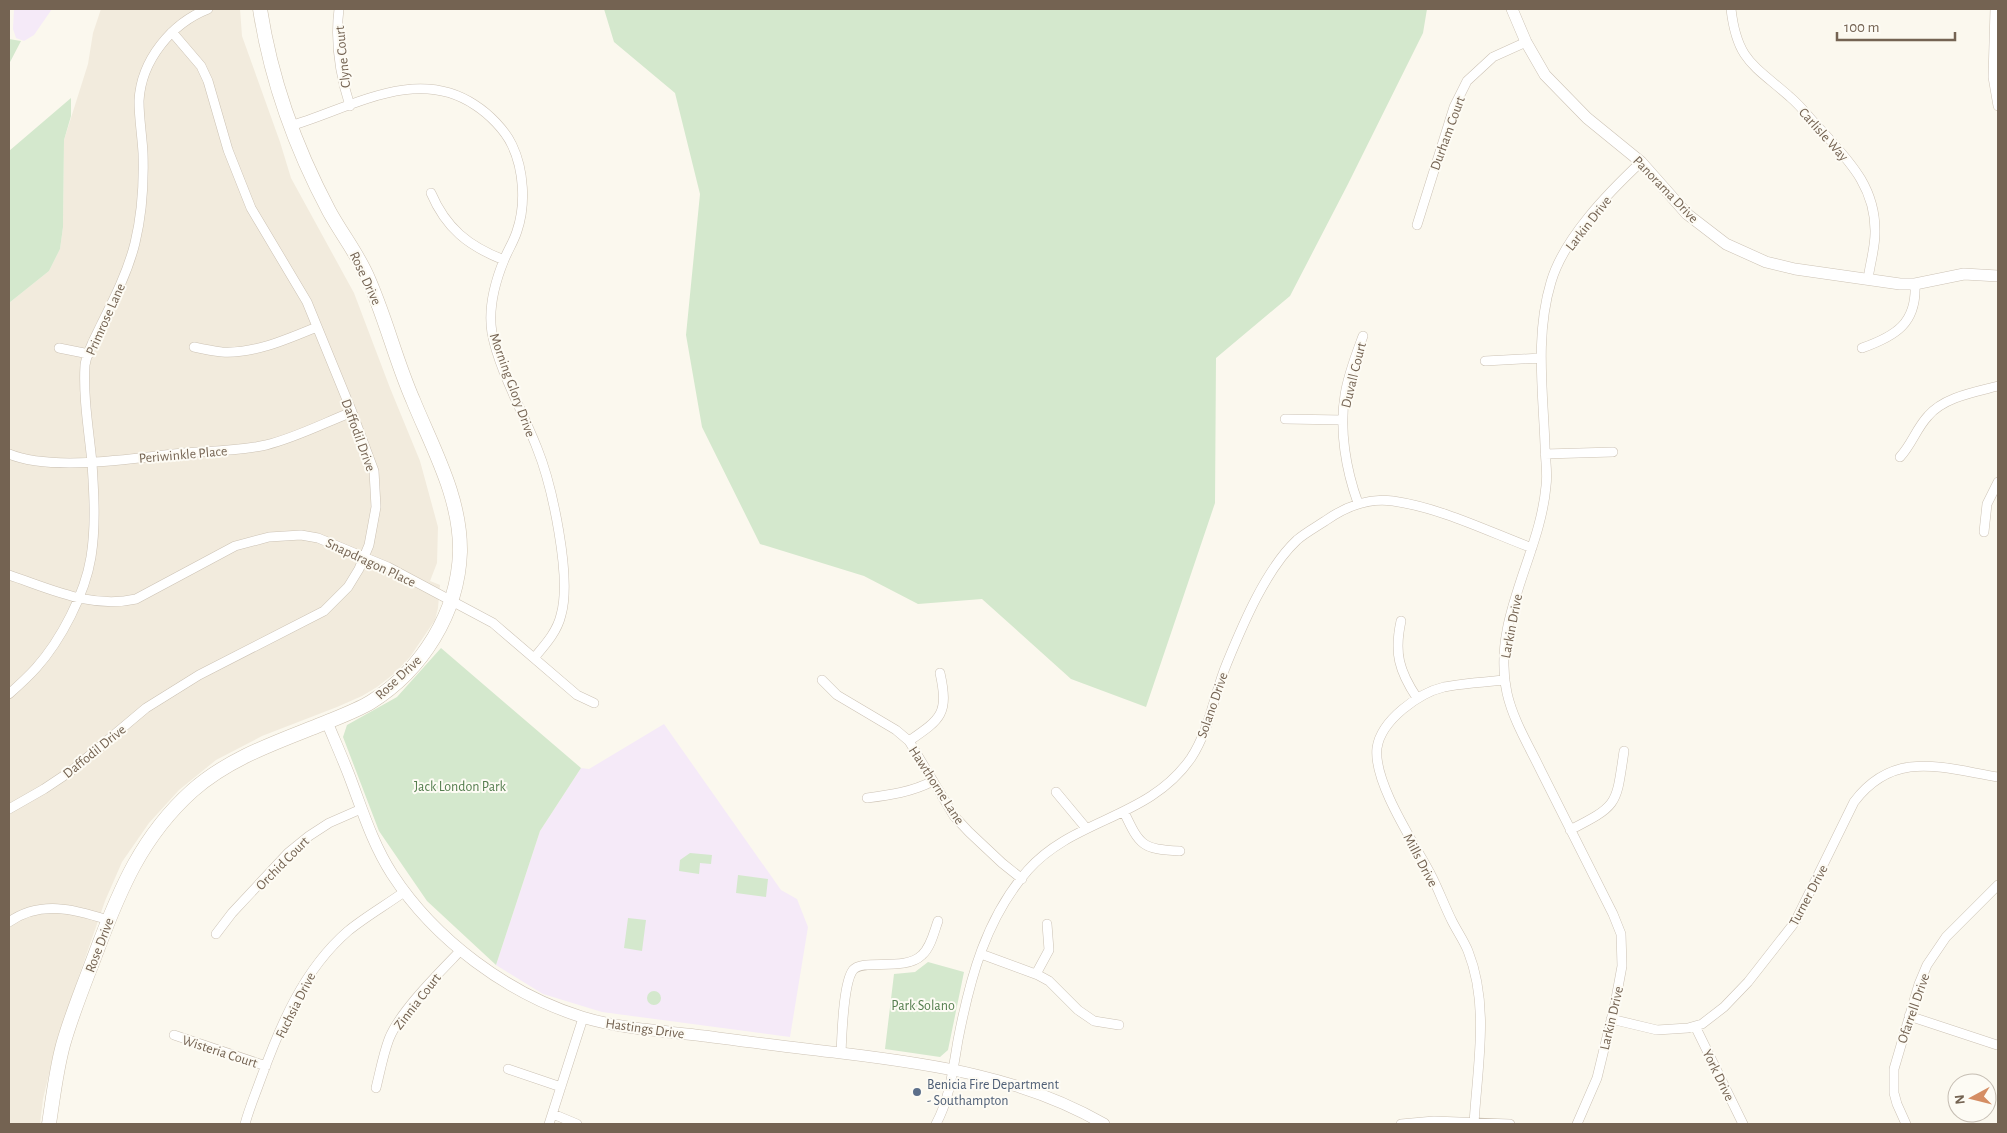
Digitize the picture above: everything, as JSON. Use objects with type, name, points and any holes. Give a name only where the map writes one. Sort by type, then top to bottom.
[{"type":"main road","name":"Rose Drive","points":[[49,1124],[56,1078],[75,1008],[119,892],[132,866],[159,827],[191,792],[207,779],[240,758],[371,702],[411,669],[432,642],[441,626],[451,601],[458,568],[460,552],[458,524],[454,501],[448,483],[405,381],[374,291],[358,258],[331,215],[317,188],[290,126],[270,58],[260,9]]},
{"type":"street","name":"Primrose Lane","points":[[9,694],[37,668],[56,641],[78,599],[90,558],[94,507],[92,462],[84,390],[86,362],[128,268],[135,243],[141,210],[143,153],[139,98],[142,83],[149,64],[172,32],[188,18],[208,9]]},
{"type":"street","name":"Clyne Court","points":[[339,9],[337,26],[338,50],[350,106]]},
{"type":"street","name":"Panorama Drive","points":[[1512,9],[1526,42],[1545,75],[1587,118],[1641,162],[1687,214],[1726,244],[1773,263],[1795,269],[1900,284],[1915,284],[1964,274],[1998,276]]},
{"type":"street","name":"Carlisle Way","points":[[1731,9],[1737,42],[1744,55],[1791,98],[1850,161],[1863,180],[1871,204],[1875,233],[1868,279]]},
{"type":"street","points":[[1995,9],[1993,77],[1998,106]]},
{"type":"street","name":"Daffodil Drive","points":[[9,809],[71,771],[146,708],[184,684],[234,655],[324,611],[348,587],[365,557],[376,507],[374,471],[317,327],[294,279],[251,208],[228,150],[208,81],[201,66],[172,32]]},
{"type":"street","name":"Durham Court","points":[[1417,224],[1454,108],[1467,81],[1493,57],[1526,42]]},
{"type":"street","name":"Morning Glory Drive","points":[[290,126],[394,90],[407,88],[442,91],[454,94],[476,105],[496,123],[512,144],[522,182],[522,203],[517,230],[504,260],[494,291],[492,332],[511,387],[538,449],[547,480],[561,547],[564,582],[562,614],[555,631],[534,658]]},
{"type":"street","name":"Larkin Drive","points":[[1577,1124],[1597,1078],[1611,1019],[1622,966],[1620,934],[1613,914],[1515,718],[1504,680],[1504,652],[1513,602],[1532,548],[1546,484],[1540,348],[1551,282],[1560,260],[1594,213],[1641,162]]},
{"type":"street","points":[[431,193],[448,224],[461,236],[488,254],[504,260]]},
{"type":"street","points":[[1862,348],[1894,335],[1911,312],[1916,299],[1915,284]]},
{"type":"street","points":[[194,347],[222,352],[238,351],[284,340],[317,327]]},
{"type":"street","name":"Duvall Court","points":[[1358,503],[1348,467],[1343,437],[1343,420],[1345,395],[1363,336]]},
{"type":"street","points":[[59,348],[89,354]]},
{"type":"street","points":[[1485,361],[1541,358]]},
{"type":"street","points":[[1900,457],[1910,446],[1929,414],[1954,398],[1998,386]]},
{"type":"street","name":"Periwinkle Place","points":[[9,454],[18,458],[54,462],[92,462],[265,445],[352,412]]},
{"type":"street","points":[[1286,419],[1343,420]]},
{"type":"street","points":[[1545,454],[1612,452]]},
{"type":"street","points":[[1984,532],[1987,504],[1998,482]]},
{"type":"street","name":"Solano Drive","points":[[936,1124],[948,1095],[969,991],[990,927],[1005,901],[1041,858],[1086,828],[1124,812],[1149,798],[1180,773],[1206,730],[1218,684],[1254,603],[1281,557],[1298,540],[1337,512],[1358,503],[1391,500],[1453,518],[1532,548]]},
{"type":"street","name":"Snapdragon Place","points":[[9,575],[78,599],[109,603],[136,599],[235,546],[269,537],[301,536],[318,538],[365,557],[493,623],[577,695],[594,703]]},
{"type":"street","points":[[1401,622],[1397,640],[1399,657],[1404,678],[1417,698]]},
{"type":"street","points":[[909,742],[938,720],[943,710],[944,690],[940,673]]},
{"type":"street","name":"Hawthorne Lane","points":[[822,680],[836,695],[896,730],[909,742],[954,816],[968,832],[1022,879]]},
{"type":"street","name":"Mills Drive","points":[[1474,1123],[1480,1032],[1479,991],[1476,977],[1468,951],[1390,799],[1379,767],[1377,749],[1389,723],[1417,698],[1444,688],[1504,680]]},
{"type":"street","name":"Hastings Drive","points":[[327,722],[379,852],[404,892],[434,925],[461,950],[493,975],[527,995],[583,1018],[626,1026],[953,1069],[1030,1090],[1076,1108],[1104,1124]]},
{"type":"street","points":[[1570,830],[1597,817],[1607,810],[1613,802],[1618,792],[1624,751]]},
{"type":"street","name":"Turner Drive","points":[[1611,1019],[1657,1030],[1696,1026],[1712,1017],[1742,988],[1795,922],[1854,802],[1867,786],[1883,774],[1906,767],[1937,768],[1998,777]]},
{"type":"street","points":[[867,798],[890,796],[917,789],[933,781]]},
{"type":"street","points":[[1056,792],[1086,828]]},
{"type":"street","name":"Orchid Court","points":[[216,934],[232,913],[288,853],[316,832],[361,809]]},
{"type":"street","points":[[1124,812],[1137,839],[1146,846],[1156,850],[1180,851]]},
{"type":"street","name":"Ofarrell Drive","points":[[1906,1124],[1894,1093],[1894,1069],[1919,984],[1936,951],[1958,923],[1998,886]]},
{"type":"street","name":"Fuchsia Drive","points":[[246,1124],[266,1066],[302,985],[314,967],[348,931],[404,892]]},
{"type":"street","points":[[9,922],[21,914],[48,908],[82,912],[108,920]]},
{"type":"street","points":[[841,1053],[848,980],[854,969],[861,966],[909,963],[917,959],[929,946],[938,921]]},
{"type":"street","points":[[1036,974],[1049,950],[1047,924]]},
{"type":"street","name":"Zinnia Court","points":[[376,1088],[389,1038],[401,1018],[432,980],[461,950]]},
{"type":"street","points":[[981,954],[1036,974],[1049,981],[1078,1010],[1094,1021],[1120,1025]]},
{"type":"street","points":[[1909,1016],[1997,1045]]},
{"type":"street","points":[[549,1124],[583,1018]]},
{"type":"street","name":"York Drive","points":[[1696,1026],[1744,1124]]},
{"type":"street","name":"Wisteria Court","points":[[174,1036],[266,1066]]},
{"type":"street","points":[[508,1069],[561,1087]]},
{"type":"street","points":[[553,1114],[577,1124]]},
{"type":"street","points":[[1401,1124],[1434,1121],[1510,1124]]},
{"type":"shaded area","points":[[14,9],[52,9],[34,35],[24,41],[16,38],[13,29]]},
{"type":"shaded area","points":[[101,9],[240,9],[242,36],[291,178],[354,293],[420,461],[438,527],[437,563],[430,581],[440,585],[435,620],[410,657],[395,673],[362,696],[262,736],[216,760],[179,790],[149,823],[122,862],[105,901],[58,1036],[43,1099],[40,1124],[9,1124],[9,303],[49,271],[60,249],[63,227],[64,140],[88,64],[93,33]]},
{"type":"shaded area","points":[[664,724],[781,890],[797,899],[808,927],[790,1037],[602,1012],[543,994],[496,965],[540,831],[581,768],[589,769]]},
{"type":"green space","points":[[604,9],[1427,9],[1423,33],[1290,296],[1216,358],[1215,503],[1146,707],[1071,679],[982,599],[918,604],[864,576],[760,544],[702,427],[686,335],[700,194],[675,93],[614,42]]},
{"type":"green space","points":[[9,39],[21,41],[9,64]]},
{"type":"green space","points":[[71,98],[71,116],[64,140],[63,227],[60,249],[49,271],[9,303],[9,151]]},
{"type":"green space","name":"Jack London Park","points":[[441,648],[581,768],[540,831],[496,965],[427,901],[379,831],[343,737],[347,725],[397,697]]},
{"type":"green space","points":[[690,853],[712,855],[711,864],[700,863],[699,874],[679,871],[680,860]]},
{"type":"green space","points":[[738,875],[768,879],[766,897],[736,893]]},
{"type":"green space","points":[[628,918],[646,920],[642,951],[624,948]]},
{"type":"green space","name":"Park Solano","points":[[928,962],[964,972],[948,1050],[940,1057],[885,1049],[894,974],[915,972]]},
{"type":"green space","points":[[654,991],[659,993],[661,998],[659,1003],[654,1005],[649,1003],[647,998],[649,993]]},
{"type":"place","name":"Benicia Fire Department - Southampton","points":[[917,1092]]}]
